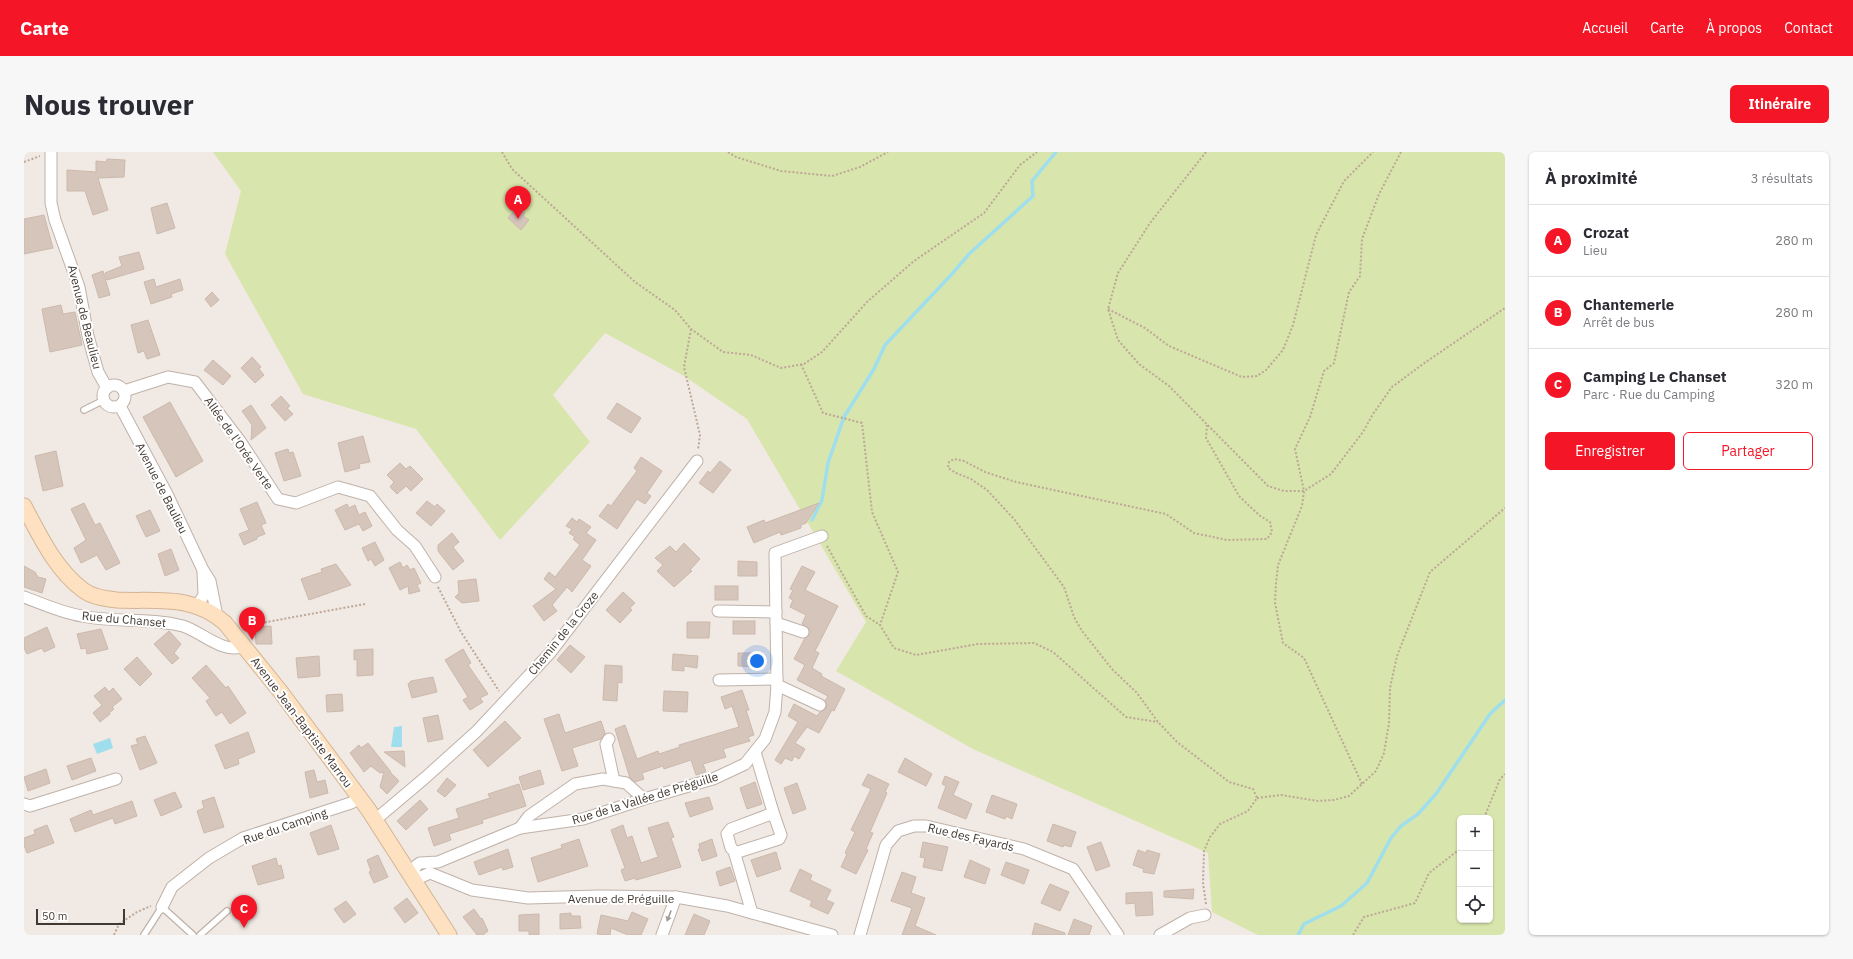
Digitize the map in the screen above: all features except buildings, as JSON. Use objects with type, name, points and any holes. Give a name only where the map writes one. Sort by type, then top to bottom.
[{"type":"main road","name":"Avenue Jean-Baptiste Marrou","points":[[24,506],[49,552],[64,574],[84,591],[104,599],[177,601],[197,606],[217,616],[244,646],[359,798],[375,820],[449,935]]},
{"type":"street","name":"Avenue de Beaulieu","points":[[46,154],[55,220],[79,287],[88,336],[98,372],[107,388]]},
{"type":"street","name":"Allée de l'Orée Verte","points":[[124,391],[168,377],[195,382],[240,441],[278,499],[296,502],[338,488],[370,496],[397,530],[415,546],[435,577]]},
{"type":"street","points":[[114,385],[122,388],[124,391],[125,400],[120,406],[109,406],[104,400],[103,394],[107,388],[114,385]]},
{"type":"street","name":"Avenue de Baulieu","points":[[120,406],[167,494],[203,570],[210,581],[217,616]]},
{"type":"street","name":"Chemin de la Croze","points":[[375,820],[453,754],[550,653],[697,461]]},
{"type":"street","name":"Rue de la Vallée de Préguille","points":[[410,874],[416,865],[420,863],[438,862],[520,828],[583,819],[713,779],[745,764],[765,739],[775,712],[777,682],[775,553],[822,536]]},
{"type":"street","points":[[197,606],[204,595],[203,570]]},
{"type":"street","name":"Rue du Chanset","points":[[24,597],[64,612],[83,617],[152,620],[169,623],[184,627],[227,647],[237,649],[244,646]]},
{"type":"street","points":[[718,611],[776,617],[803,632]]},
{"type":"street","points":[[719,680],[777,682],[820,705]]},
{"type":"street","points":[[609,739],[606,744],[614,781]]},
{"type":"street","points":[[734,851],[738,852],[779,839],[781,834],[755,752]]},
{"type":"street","points":[[24,804],[30,806],[116,779]]},
{"type":"street","points":[[520,828],[529,816],[576,784],[602,779],[626,783],[644,799]]},
{"type":"street","name":"Rue du Camping","points":[[162,907],[172,887],[209,858],[244,838],[351,803],[359,798]]},
{"type":"street","points":[[752,913],[734,851],[731,848],[727,834],[731,829],[768,815],[774,815]]},
{"type":"street","name":"Rue des Fayards","points":[[860,935],[886,845],[898,831],[914,826],[926,826],[1024,850],[1073,869],[1118,935]]},
{"type":"street","points":[[430,873],[438,862]]},
{"type":"street","name":"Avenue de Préguille","points":[[410,874],[421,877],[430,873],[472,890],[528,898],[598,896],[676,897],[727,906],[832,935]]},
{"type":"street","points":[[662,935],[676,897]]},
{"type":"street","points":[[1160,935],[1190,918],[1205,915]]},
{"type":"lane","points":[[84,410],[104,400]]},
{"type":"lane","points":[[144,935],[162,907],[193,935]]},
{"type":"lane","points":[[200,935],[227,911]]},
{"type":"path","points":[[502,152],[512,169],[635,282],[675,310],[691,329],[723,352],[751,355],[770,365],[781,368],[801,364],[822,352],[866,302],[914,261],[984,213],[1020,164],[1037,152]]},
{"type":"path","points":[[728,152],[736,157],[781,171],[832,176],[860,167],[888,152]]},
{"type":"path","points":[[1206,152],[1150,223],[1118,273],[1108,309],[1118,340],[1139,364],[1169,386],[1268,486],[1284,491],[1304,491],[1331,474],[1363,432],[1392,387],[1434,356],[1505,308]]},
{"type":"path","points":[[1108,309],[1145,328],[1169,346],[1242,377],[1258,376],[1266,370],[1283,350],[1293,325],[1316,235],[1344,181],[1373,152]]},
{"type":"path","points":[[1362,784],[1304,658],[1283,643],[1279,630],[1275,603],[1278,565],[1302,506],[1304,491],[1295,449],[1310,418],[1324,371],[1334,363],[1349,292],[1360,276],[1362,239],[1379,194],[1401,152]]},
{"type":"path","points":[[24,162],[46,154]]},
{"type":"path","points":[[691,329],[684,368],[700,435],[697,461]]},
{"type":"path","points":[[801,364],[823,412],[862,423],[872,512],[898,572],[880,625]]},
{"type":"path","points":[[1207,426],[1206,438],[1239,496],[1259,515],[1270,522],[1272,532],[1267,539],[1228,540],[1194,533],[1166,514],[1016,482],[985,472],[964,461],[954,459],[949,462],[948,468],[971,479],[987,490],[1014,519],[1064,587],[1074,617],[1082,631],[1112,669],[1137,693],[1158,722],[1177,742],[1229,782],[1253,789],[1257,798]]},
{"type":"path","points":[[1205,915],[1207,915],[1203,883],[1204,851],[1210,837],[1220,824],[1248,811],[1257,798],[1281,795],[1318,801],[1334,800],[1349,796],[1376,771],[1384,753],[1389,723],[1390,688],[1397,656],[1430,572],[1505,508]]},
{"type":"path","points":[[822,536],[866,616],[880,625],[894,648],[916,656],[978,644],[1034,643],[1053,652],[1126,717],[1158,722]]},
{"type":"path","points":[[435,577],[440,592],[461,632],[505,701]]},
{"type":"path","points":[[234,634],[244,626],[365,604]]},
{"type":"path","points":[[1485,815],[1500,779],[1505,774]]},
{"type":"path","points":[[1353,935],[1364,917],[1415,903],[1429,873],[1457,850]]},
{"type":"path","points":[[114,935],[119,924],[137,912],[149,906],[162,907]]},
{"type":"green space","points":[[213,152],[1505,152],[1505,935],[1258,935],[1212,912],[1208,853],[973,749],[836,671],[866,622],[747,419],[684,376],[605,333],[553,395],[590,442],[500,540],[416,429],[303,394],[225,254],[241,191]]},
{"type":"water","points":[[402,726],[402,747],[391,747],[394,727]]},
{"type":"water","points":[[110,738],[113,748],[97,754],[93,744]]},
{"type":"waterway","points":[[812,520],[822,500],[828,463],[844,417],[874,369],[885,345],[969,254],[1033,196],[1032,181],[1056,152]]},
{"type":"waterway","points":[[1298,935],[1304,924],[1341,906],[1367,883],[1391,838],[1401,826],[1418,814],[1436,794],[1490,714],[1505,700]]},
{"type":"place","name":"Crozat","points":[[518,219]]},
{"type":"place","name":"Chantemerle","points":[[252,640]]},
{"type":"place","name":"Camping Le Chanset","points":[[244,928]]}]
